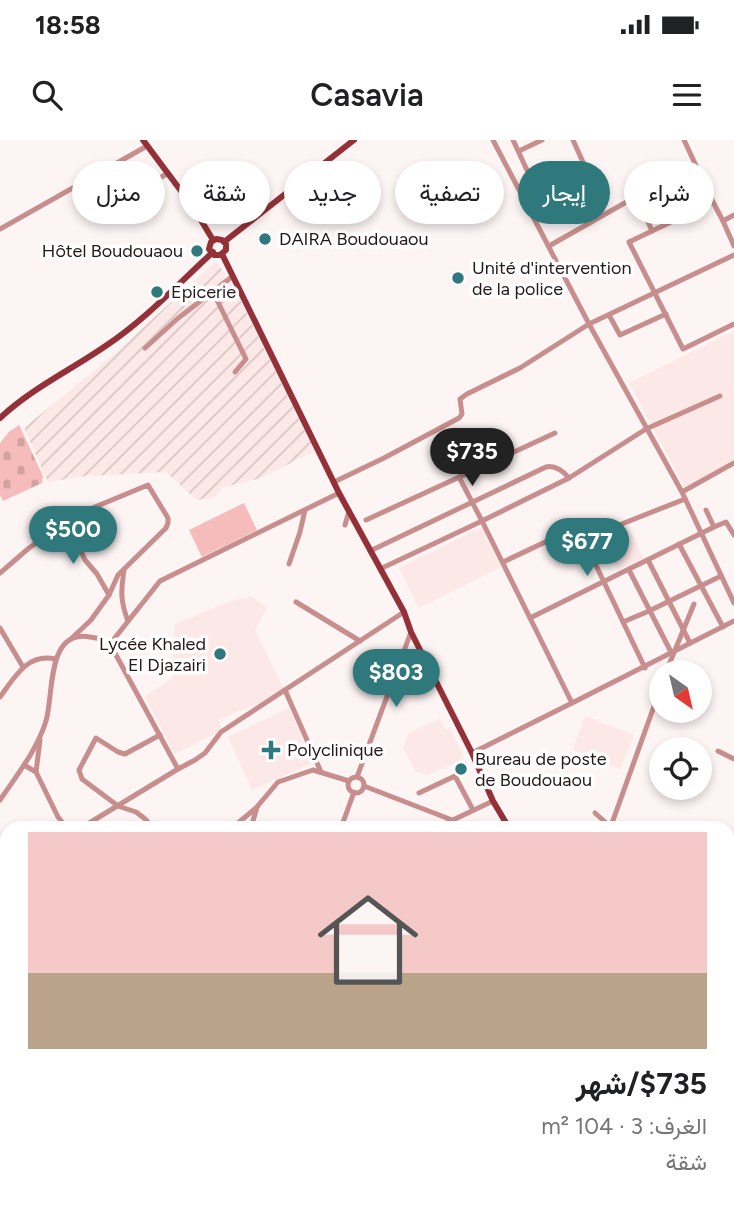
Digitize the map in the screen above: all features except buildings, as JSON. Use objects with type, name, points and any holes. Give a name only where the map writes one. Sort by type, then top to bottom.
[{"type":"main road","points":[[224,242],[354,140]]},
{"type":"main road","points":[[145,143],[193,207],[213,240]]},
{"type":"main road","points":[[213,240],[224,242],[226,250],[222,254],[214,255],[210,251],[209,246],[213,240]]},
{"type":"main road","points":[[0,418],[28,394],[132,327],[213,252]]},
{"type":"main road","points":[[222,254],[334,482],[404,611],[411,632],[505,821]]},
{"type":"street","points":[[493,140],[589,324],[684,495],[734,603]]},
{"type":"street","points":[[513,140],[523,161]]},
{"type":"street","points":[[519,151],[542,140]]},
{"type":"street","points":[[573,140],[582,161]]},
{"type":"street","points":[[684,140],[694,161]]},
{"type":"street","points":[[0,227],[145,143]]},
{"type":"street","points":[[610,211],[637,196],[652,231]]},
{"type":"street","points":[[714,204],[734,246]]},
{"type":"street","points":[[723,220],[734,215]]},
{"type":"street","points":[[549,246],[587,224]]},
{"type":"street","points":[[667,224],[629,242],[684,349],[734,324]]},
{"type":"street","points":[[334,482],[459,418],[462,414],[460,399],[520,368],[589,324],[734,256]]},
{"type":"street","points":[[145,348],[177,319],[233,276]]},
{"type":"street","points":[[213,292],[246,359],[235,372]]},
{"type":"street","points":[[609,315],[620,335],[666,314]]},
{"type":"street","points":[[380,569],[569,478],[646,429],[720,396]]},
{"type":"street","points":[[366,520],[555,433]]},
{"type":"street","points":[[609,530],[684,495],[734,463]]},
{"type":"street","points":[[370,551],[546,467],[557,468],[569,478]]},
{"type":"street","points":[[459,477],[572,704]]},
{"type":"street","points":[[0,573],[29,548],[78,514],[148,485],[168,519],[166,528],[118,575],[109,595],[91,620],[66,642],[55,660],[46,720],[41,733],[24,765],[0,800]]},
{"type":"street","points":[[110,641],[160,582],[340,493]]},
{"type":"street","points":[[289,564],[305,510]]},
{"type":"street","points":[[706,510],[715,527]]},
{"type":"street","points":[[345,525],[349,511]]},
{"type":"street","points":[[530,618],[734,518]]},
{"type":"street","points":[[68,521],[85,560],[109,595]]},
{"type":"street","points":[[726,522],[734,536]]},
{"type":"street","points":[[503,562],[575,528],[582,536],[645,668]]},
{"type":"street","points":[[679,544],[723,627]]},
{"type":"street","points":[[648,560],[690,643]]},
{"type":"street","points":[[124,568],[122,605],[128,621]]},
{"type":"street","points":[[629,570],[672,654]]},
{"type":"street","points":[[623,622],[721,576]]},
{"type":"street","points":[[296,602],[360,640]]},
{"type":"street","points":[[670,660],[694,604]]},
{"type":"street","points":[[93,821],[205,753],[221,732],[404,611]]},
{"type":"street","points":[[472,753],[734,621]]},
{"type":"street","points":[[0,628],[23,667]]},
{"type":"street","points":[[357,777],[411,632]]},
{"type":"street","points":[[72,638],[81,635],[110,641]]},
{"type":"street","points":[[110,641],[178,769]]},
{"type":"street","points":[[0,697],[23,667],[36,659],[46,657],[55,660]]},
{"type":"street","points":[[383,682],[396,674]]},
{"type":"street","points":[[285,690],[321,772]]},
{"type":"street","points":[[614,821],[649,721]]},
{"type":"street","points":[[41,733],[36,772],[61,821]]},
{"type":"street","points":[[146,821],[136,812],[118,806],[82,779],[79,770],[96,738],[124,754],[160,735]]},
{"type":"street","points":[[356,747],[362,763]]},
{"type":"street","points":[[718,751],[734,759]]},
{"type":"street","points":[[24,765],[36,772]]},
{"type":"street","points":[[240,821],[278,782],[313,770],[349,781]]},
{"type":"street","points":[[421,808],[422,799],[418,793],[455,776],[473,810]]},
{"type":"street","points":[[349,781],[357,777],[363,781],[361,790],[354,792]]},
{"type":"street","points":[[349,781],[348,786],[354,792]]},
{"type":"street","points":[[363,786],[452,820],[493,801]]},
{"type":"street","points":[[344,821],[354,792]]},
{"type":"street","points":[[253,821],[257,806]]},
{"type":"street","points":[[595,813],[605,821]]},
{"type":"shaded area","points":[[216,261],[235,290],[315,451],[258,479],[223,487],[213,498],[197,500],[166,472],[85,476],[48,482],[24,428],[111,357]]},
{"type":"shaded area","points":[[734,331],[734,460],[685,488],[629,383]]},
{"type":"shaded area","points":[[482,527],[501,567],[419,608],[399,568]]},
{"type":"shaded area","points":[[628,527],[643,558],[618,570],[603,540]]},
{"type":"shaded area","name":"Lycée Khaled El Djazairi","points":[[252,597],[267,608],[255,630],[283,688],[274,697],[218,720],[223,730],[174,754],[145,696],[172,679],[175,624],[231,601]]},
{"type":"shaded area","name":"Polyclinique","points":[[289,708],[313,763],[252,790],[228,737]]},
{"type":"shaded area","points":[[585,716],[634,735],[620,769],[573,749]]},
{"type":"shaded area","points":[[440,719],[446,730],[450,728],[464,758],[428,775],[416,772],[403,748],[409,733]]},
{"type":"green space","points":[[19,425],[43,476],[42,483],[3,501],[0,495],[0,443]]},
{"type":"green space","points":[[244,503],[257,530],[202,557],[189,530]]},
{"type":"place","name":"DAIRA Boudouaou","points":[[265,239]]},
{"type":"place","name":"Hôtel Boudouaou","points":[[197,251]]},
{"type":"place","name":"Unité d'intervention de la police","points":[[458,278]]},
{"type":"place","name":"Epicerie","points":[[157,292]]},
{"type":"place","name":"Lycée Khaled El Djazairi","points":[[220,654]]},
{"type":"place","name":"Polyclinique","points":[[271,750]]},
{"type":"place","name":"Bureau de poste de Boudouaou","points":[[461,769]]}]
